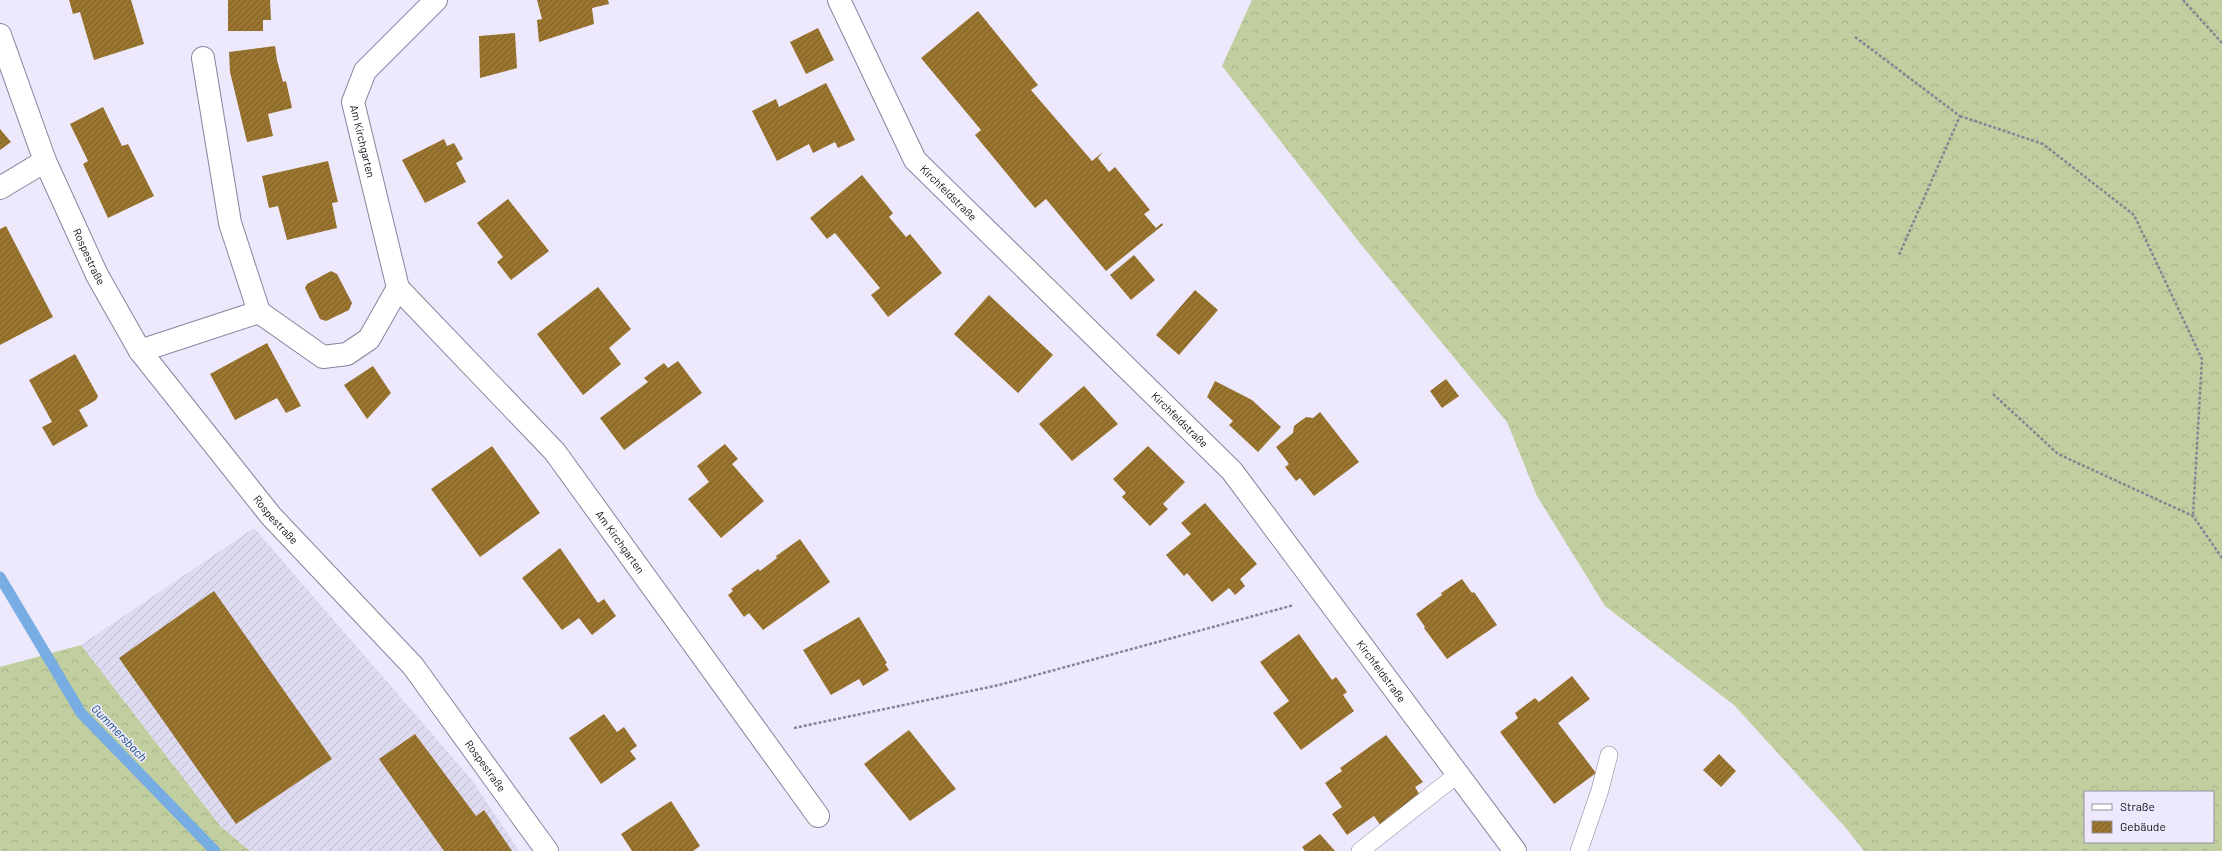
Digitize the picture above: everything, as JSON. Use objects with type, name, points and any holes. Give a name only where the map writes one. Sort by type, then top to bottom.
[{"type":"street","name":"Am Kirchgarten","points":[[436,0],[365,71],[353,102],[398,288],[555,452],[818,816]]},
{"type":"street","name":"Kirchfeldstraße","points":[[839,0],[915,160],[1232,471],[1515,851]]},
{"type":"street","name":"Rospestraße","points":[[0,35],[45,161],[97,275],[140,351],[270,516],[413,666],[547,851]]},
{"type":"street","points":[[203,58],[230,223],[259,312],[323,357],[347,354],[369,339],[398,288]]},
{"type":"street","points":[[0,188],[45,161]]},
{"type":"street","points":[[140,351],[259,312]]},
{"type":"lane","points":[[1579,851],[1600,790],[1608,755]]},
{"type":"lane","points":[[1360,851],[1458,774]]},
{"type":"path","points":[[2183,0],[2222,43]]},
{"type":"path","points":[[1855,37],[1960,116],[2043,144],[2134,215],[2202,359],[2193,516]]},
{"type":"path","points":[[1899,255],[1960,116]]},
{"type":"path","points":[[1993,394],[2058,454],[2193,516],[2222,558]]},
{"type":"path","points":[[759,735],[999,685],[1275,611],[1325,595]]},
{"type":"shaded area","points":[[254,528],[472,780],[519,851],[250,851],[221,827],[81,645]]},
{"type":"green space","points":[[1252,0],[2222,0],[2222,851],[1864,851],[1846,828],[1734,705],[1605,606],[1537,496],[1507,422],[1359,242],[1222,66]]},
{"type":"green space","points":[[81,645],[221,827],[250,851],[0,851],[0,667]]},
{"type":"building","points":[[69,0],[131,0],[144,44],[94,60],[80,12],[73,14]]},
{"type":"building","points":[[228,0],[270,0],[271,20],[263,20],[263,31],[228,31]]},
{"type":"building","points":[[537,0],[608,0],[609,4],[592,8],[594,24],[539,42],[537,20],[542,19]]},
{"type":"building","points":[[978,11],[1038,85],[1031,90],[1092,161],[1103,152],[1098,158],[1109,172],[1115,167],[1150,210],[1144,214],[1156,228],[1162,223],[1163,225],[1106,271],[1046,199],[1035,208],[975,135],[981,130],[921,58]]},
{"type":"building","points":[[818,28],[834,60],[806,74],[790,42]]},
{"type":"building","points":[[515,33],[517,68],[480,78],[479,36]]},
{"type":"building","points":[[275,46],[283,82],[286,81],[292,108],[268,114],[273,136],[247,142],[230,72],[229,52]]},
{"type":"building","points":[[826,83],[855,140],[838,148],[835,142],[813,153],[809,144],[777,161],[752,111],[776,99],[779,107]]},
{"type":"building","points":[[103,107],[122,146],[128,144],[154,196],[108,218],[83,164],[88,161],[70,124]]},
{"type":"building","points":[[0,129],[11,142],[0,150]]},
{"type":"building","points":[[444,139],[447,146],[454,143],[463,159],[456,163],[466,182],[425,203],[402,160]]},
{"type":"building","points":[[328,161],[338,202],[332,203],[337,228],[287,240],[278,206],[269,208],[262,176]]},
{"type":"building","points":[[862,175],[893,213],[889,217],[906,237],[910,234],[942,273],[888,317],[871,295],[880,288],[835,233],[827,239],[810,218]]},
{"type":"building","points":[[508,199],[549,251],[511,280],[497,262],[503,257],[477,223]]},
{"type":"building","points":[[6,226],[53,317],[0,345],[0,229]]},
{"type":"building","points":[[1134,255],[1155,280],[1131,300],[1110,275]]},
{"type":"building","points":[[331,271],[337,274],[352,303],[349,310],[326,321],[320,319],[305,288],[307,284]]},
{"type":"building","points":[[598,287],[631,329],[609,348],[621,364],[583,395],[537,334]]},
{"type":"building","points":[[1195,290],[1218,310],[1179,355],[1156,335]]},
{"type":"building","points":[[989,295],[1053,355],[1018,393],[954,334]]},
{"type":"building","points":[[267,343],[301,406],[286,413],[277,398],[235,420],[210,374]]},
{"type":"building","points":[[75,354],[98,396],[96,400],[79,410],[88,426],[53,446],[42,427],[52,422],[29,380]]},
{"type":"building","points":[[678,361],[702,393],[624,450],[600,418],[648,382],[644,378],[664,363],[668,368]]},
{"type":"building","points":[[373,366],[391,393],[367,419],[344,385]]},
{"type":"building","points":[[1446,379],[1459,396],[1442,408],[1430,391]]},
{"type":"building","points":[[1215,381],[1252,400],[1281,427],[1258,452],[1229,425],[1233,421],[1207,397]]},
{"type":"building","points":[[1084,386],[1118,424],[1072,461],[1039,424]]},
{"type":"building","points":[[1320,412],[1359,462],[1314,496],[1300,478],[1296,481],[1285,467],[1289,464],[1276,447],[1293,433],[1294,426],[1306,417],[1313,418]]},
{"type":"building","points":[[725,444],[738,459],[732,464],[764,501],[721,538],[688,499],[709,482],[697,466]]},
{"type":"building","points":[[492,446],[540,513],[480,557],[431,489]]},
{"type":"building","points":[[1148,446],[1185,482],[1163,504],[1168,509],[1150,526],[1122,497],[1126,493],[1113,479]]},
{"type":"building","points":[[1205,503],[1257,564],[1240,579],[1245,586],[1235,595],[1229,588],[1212,602],[1187,573],[1184,576],[1166,555],[1191,534],[1181,523]]},
{"type":"building","points":[[800,539],[830,582],[763,630],[749,613],[744,617],[728,595],[733,591],[731,589],[758,569],[760,571],[777,558],[776,556]]},
{"type":"building","points":[[560,548],[598,603],[604,599],[616,616],[592,635],[579,618],[562,630],[522,578]]},
{"type":"building","points":[[1462,579],[1472,593],[1474,592],[1497,625],[1447,659],[1424,628],[1425,627],[1416,614],[1442,595],[1441,593]]},
{"type":"building","points":[[214,591],[332,759],[236,824],[119,658]]},
{"type":"building","points":[[859,617],[887,663],[885,664],[889,670],[863,686],[859,679],[831,695],[803,650]]},
{"type":"building","points":[[1299,634],[1332,680],[1336,677],[1347,692],[1343,695],[1354,711],[1301,750],[1273,713],[1289,701],[1260,662]]},
{"type":"building","points":[[1572,676],[1590,699],[1558,723],[1596,773],[1554,804],[1500,732],[1518,718],[1515,713],[1535,698],[1539,702]]},
{"type":"building","points":[[604,714],[617,732],[624,727],[637,746],[630,751],[636,759],[601,784],[569,738]]},
{"type":"building","points":[[909,730],[956,789],[910,821],[864,764]]},
{"type":"building","points":[[415,734],[476,816],[484,810],[512,851],[444,851],[379,759]]},
{"type":"building","points":[[1386,735],[1423,782],[1415,787],[1421,797],[1381,826],[1374,816],[1347,835],[1332,814],[1342,807],[1325,783],[1342,771],[1340,768]]},
{"type":"building","points":[[1719,754],[1736,771],[1721,787],[1703,770]]},
{"type":"building","points":[[671,801],[700,846],[693,851],[632,851],[621,834]]},
{"type":"building","points":[[1320,834],[1335,851],[1305,851],[1302,847]]},
{"type":"waterway","name":"Gummersbach","points":[[0,577],[81,713],[215,851]]}]
